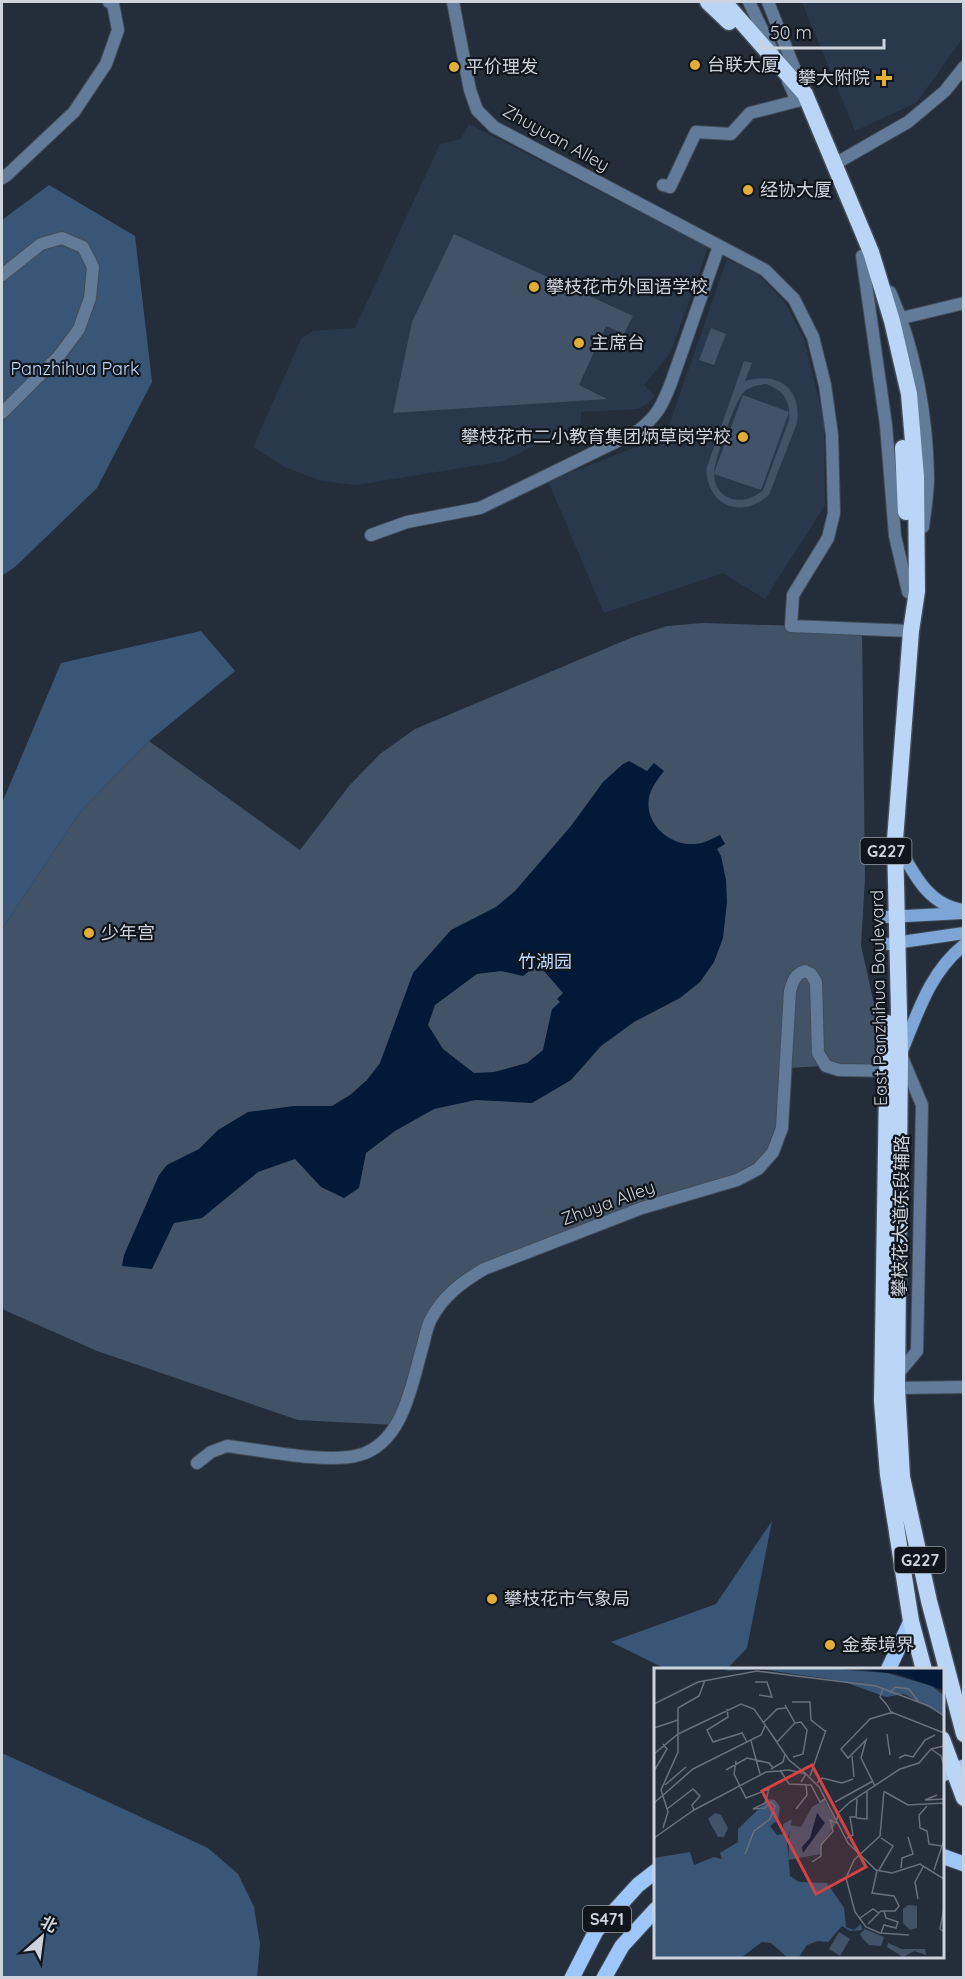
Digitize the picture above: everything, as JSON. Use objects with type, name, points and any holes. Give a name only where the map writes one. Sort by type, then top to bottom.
[{"type":"highway","name":"G227","points":[[708,2],[801,98]]},
{"type":"highway","name":"G227","points":[[723,2],[780,66],[801,98]]},
{"type":"highway","name":"East Panzhihua Boulevard","points":[[801,98],[833,165],[867,254],[900,394],[913,592],[886,839],[892,917],[897,1065],[897,1381],[902,1477],[929,1601],[963,1731]]},
{"type":"highway","name":"East Panzhihua Boulevard","points":[[801,98],[867,254]]},
{"type":"highway","name":"East Panzhihua Boulevard","points":[[892,917],[907,631]]},
{"type":"highway","name":"East Panzhihua Boulevard","points":[[897,1065],[882,1401],[888,1475],[911,1621],[923,1668]]},
{"type":"highway","points":[[944,1743],[963,1798]]},
{"type":"main road","points":[[895,840],[927,892],[941,903],[963,911]]},
{"type":"main road","points":[[892,917],[963,911]]},
{"type":"main road","points":[[893,944],[963,933]]},
{"type":"main road","points":[[897,1065],[934,977],[946,960],[963,945]]},
{"type":"main road","points":[[889,1668],[911,1621]]},
{"type":"main road","points":[[950,1683],[963,1696]]},
{"type":"main road","points":[[944,1740],[963,1731]]},
{"type":"main road","points":[[944,1856],[963,1864]]},
{"type":"main road","name":"S471","points":[[572,1977],[596,1931],[638,1884],[654,1872]]},
{"type":"main road","name":"S471","points":[[604,1977],[622,1946],[654,1911]]},
{"type":"street","points":[[2,178],[74,112],[106,64],[118,30],[113,4],[109,2]]},
{"type":"street","name":"Zhuyuan Alley","points":[[453,2],[470,90],[477,110],[494,127],[765,270],[794,299],[813,337],[825,385],[832,435],[834,513],[828,538],[793,595],[791,626],[907,631]]},
{"type":"street","points":[[749,2],[780,66]]},
{"type":"street","points":[[663,185],[670,187],[696,132],[731,134],[750,113],[801,98],[768,2]]},
{"type":"street","points":[[833,165],[908,122],[945,91],[963,68]]},
{"type":"street","points":[[2,275],[41,244],[62,238],[83,247],[93,267],[90,298],[79,329],[59,356],[2,412]]},
{"type":"street","points":[[371,535],[407,522],[480,507],[638,431],[653,419],[671,383],[719,246]]},
{"type":"street","name":"G227","points":[[867,254],[902,318],[921,395],[928,478],[913,592]]},
{"type":"street","points":[[902,318],[963,303]]},
{"type":"street","name":"Zhuya Alley","points":[[197,1463],[211,1452],[227,1446],[331,1458],[360,1455],[380,1445],[395,1425],[406,1402],[430,1320],[445,1298],[463,1282],[484,1269],[642,1208],[737,1180],[758,1169],[773,1152],[782,1128],[790,991],[798,973],[805,971],[811,974],[816,982],[818,1053],[826,1066],[839,1070],[897,1065]]},
{"type":"street","points":[[897,1381],[963,1387]]},
{"type":"shaded area","name":"攀大附院","points":[[802,2],[963,2],[963,38],[916,103],[855,131]]},
{"type":"shaded area","name":"攀枝花市外国语学校","points":[[469,124],[708,247],[671,352],[644,385],[655,396],[638,409],[581,412],[581,423],[504,461],[357,485],[321,481],[285,467],[253,447],[301,339],[313,331],[355,328],[440,144],[461,139]]},
{"type":"shaded area","name":"攀枝花市二小教育集团炳草岗学校","points":[[727,259],[759,275],[786,304],[804,339],[824,421],[825,505],[765,599],[723,573],[604,613],[548,481],[670,434],[668,428]]},
{"type":"shaded area","points":[[629,761],[647,771],[654,763],[664,771],[652,788],[649,811],[652,820],[665,835],[674,840],[694,844],[720,835],[725,844],[717,849],[721,856],[726,880],[727,902],[723,938],[714,962],[700,982],[680,998],[634,1022],[601,1046],[571,1080],[532,1103],[476,1100],[434,1109],[395,1131],[366,1153],[359,1188],[344,1198],[321,1187],[295,1159],[258,1172],[202,1218],[174,1223],[152,1269],[122,1266],[124,1255],[159,1175],[167,1165],[199,1149],[218,1130],[248,1112],[294,1106],[332,1106],[350,1095],[367,1080],[380,1063],[413,973],[451,930],[496,907],[515,891],[571,826],[603,782]],"holes":[[[538,964],[563,993],[557,999],[560,1002],[552,1009],[543,1050],[527,1063],[494,1072],[474,1073],[443,1049],[428,1025],[435,1005],[477,974],[501,971],[523,976]]]},
{"type":"green space","name":"Panzhihua Park","points":[[49,185],[135,236],[152,382],[97,488],[15,567],[3,575],[2,220]]},
{"type":"green space","points":[[454,234],[633,316],[624,334],[606,326],[579,385],[607,399],[393,413],[412,322]]},
{"type":"green space","points":[[711,328],[726,334],[714,365],[699,360]]},
{"type":"green space","points":[[744,361],[752,363],[745,381],[768,378],[785,385],[796,400],[797,423],[769,495],[748,506],[738,507],[720,500],[708,483],[706,470]],"holes":[[[766,384],[785,398],[789,412],[743,395],[714,473],[726,430],[740,397],[752,387],[760,385]],[[789,412],[789,420],[763,490],[748,499],[732,499],[725,496],[720,491],[714,474],[761,490]]]},
{"type":"green space","name":"竹湖园","points":[[703,623],[862,628],[865,878],[861,945],[889,1072],[826,1066],[786,1068],[782,1128],[758,1169],[484,1269],[445,1298],[395,1425],[298,1420],[97,1351],[2,1309],[2,929],[81,811],[149,741],[300,850],[349,786],[380,754],[415,729],[633,637],[667,626]]},
{"type":"green space","points":[[201,631],[235,671],[149,741],[81,811],[2,929],[2,803],[61,663]]},
{"type":"green space","points":[[772,1521],[747,1648],[728,1668],[664,1668],[611,1642],[716,1604]]},
{"type":"green space","points":[[2,1753],[208,1848],[238,1874],[254,1907],[260,1944],[257,1977],[2,1977]]},
{"type":"place","name":"台联大厦","points":[[695,65]]},
{"type":"place","name":"平价理发","points":[[454,67]]},
{"type":"place","name":"攀大附院","points":[[884,78]]},
{"type":"place","name":"经协大厦","points":[[748,190]]},
{"type":"place","name":"攀枝花市外国语学校","points":[[534,287]]},
{"type":"place","name":"主席台","points":[[579,343]]},
{"type":"place","name":"攀枝花市二小教育集团炳草岗学校","points":[[743,437]]},
{"type":"place","name":"少年宫","points":[[89,933]]},
{"type":"place","name":"攀枝花市气象局","points":[[492,1599]]},
{"type":"place","name":"金泰境界","points":[[830,1645]]}]
